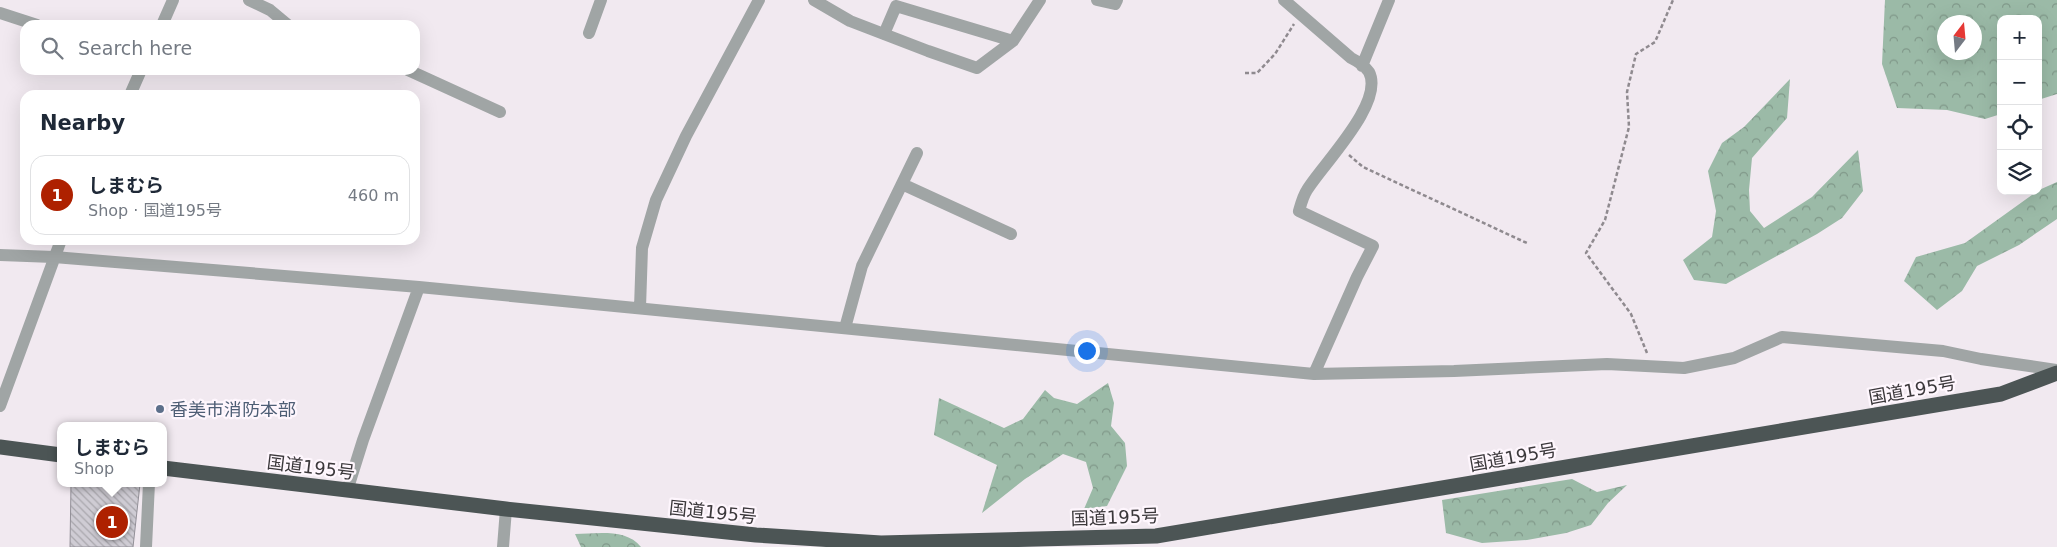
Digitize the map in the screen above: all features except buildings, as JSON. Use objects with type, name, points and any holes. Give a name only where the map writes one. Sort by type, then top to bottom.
[{"type":"highway","name":"国道195号","points":[[167,468],[506,509],[756,535],[881,543],[959,544],[1156,536],[2001,394],[2057,371]]},
{"type":"highway","points":[[0,447],[57,454]]},
{"type":"street","points":[[164,20],[173,0]]},
{"type":"street","points":[[249,0],[270,10],[282,20]]},
{"type":"street","points":[[589,32],[602,0]]},
{"type":"street","points":[[640,308],[642,248],[656,200],[686,136],[759,0]]},
{"type":"street","points":[[814,0],[850,20],[977,68],[1014,40],[1040,0]]},
{"type":"street","points":[[1097,0],[1115,4],[1117,0]]},
{"type":"street","points":[[1284,0],[1369,72],[1370,82],[1369,100],[1340,147],[1306,191],[1298,211],[1373,246],[1357,277],[1314,374]]},
{"type":"street","points":[[1362,66],[1389,0]]},
{"type":"street","points":[[884,34],[896,6],[1014,40]]},
{"type":"street","points":[[0,13],[22,20]]},
{"type":"street","points":[[132,90],[139,75]]},
{"type":"street","points":[[419,75],[500,112]]},
{"type":"street","points":[[845,328],[862,266],[917,153]]},
{"type":"street","points":[[902,184],[1011,234]]},
{"type":"street","points":[[0,406],[59,245]]},
{"type":"street","points":[[0,255],[54,257],[419,287],[1314,374],[1454,371],[1606,364],[1684,368],[1734,358],[1782,337],[1943,351],[2057,371]]},
{"type":"street","points":[[347,491],[363,440],[419,287]]},
{"type":"street","points":[[146,547],[149,487]]},
{"type":"street","points":[[503,547],[506,509]]},
{"type":"path","points":[[1653,366],[1631,314],[1586,253],[1605,220],[1625,143],[1629,126],[1627,92],[1636,54],[1655,42],[1673,0]]},
{"type":"path","points":[[1246,73],[1257,73],[1275,54],[1300,14]]},
{"type":"path","points":[[1340,147],[1363,167],[1529,244]]},
{"type":"green space","points":[[1885,0],[2057,0],[2057,94],[2042,99],[2042,15],[1997,15],[1997,115],[1985,119],[1947,110],[1897,108],[1882,64]]},
{"type":"green space","points":[[1790,79],[1787,118],[1752,158],[1749,190],[1750,211],[1764,228],[1812,197],[1858,150],[1863,191],[1842,218],[1817,234],[1726,284],[1694,280],[1683,260],[1712,237],[1716,211],[1708,171],[1722,143],[1744,127]]},
{"type":"green space","points":[[2057,182],[2057,219],[2019,245],[1977,266],[1962,291],[1937,310],[1904,281],[1916,257],[1965,243],[2032,195],[2042,195],[2042,189]]},
{"type":"green space","points":[[1108,383],[1114,403],[1111,426],[1125,443],[1127,466],[1107,506],[1084,509],[1093,488],[1086,462],[1063,454],[1025,479],[982,513],[997,465],[934,435],[939,398],[1004,428],[1023,419],[1045,390],[1054,398],[1077,404]]},
{"type":"green space","points":[[1572,479],[1597,492],[1627,485],[1608,503],[1591,525],[1566,533],[1527,540],[1482,543],[1446,533],[1442,500]]},
{"type":"green space","points":[[610,533],[627,537],[641,547],[581,547],[575,534]]},
{"type":"place","name":"香美市消防本部","points":[[160,409]]},
{"type":"place","name":"しまむら","points":[[112,522]]}]
